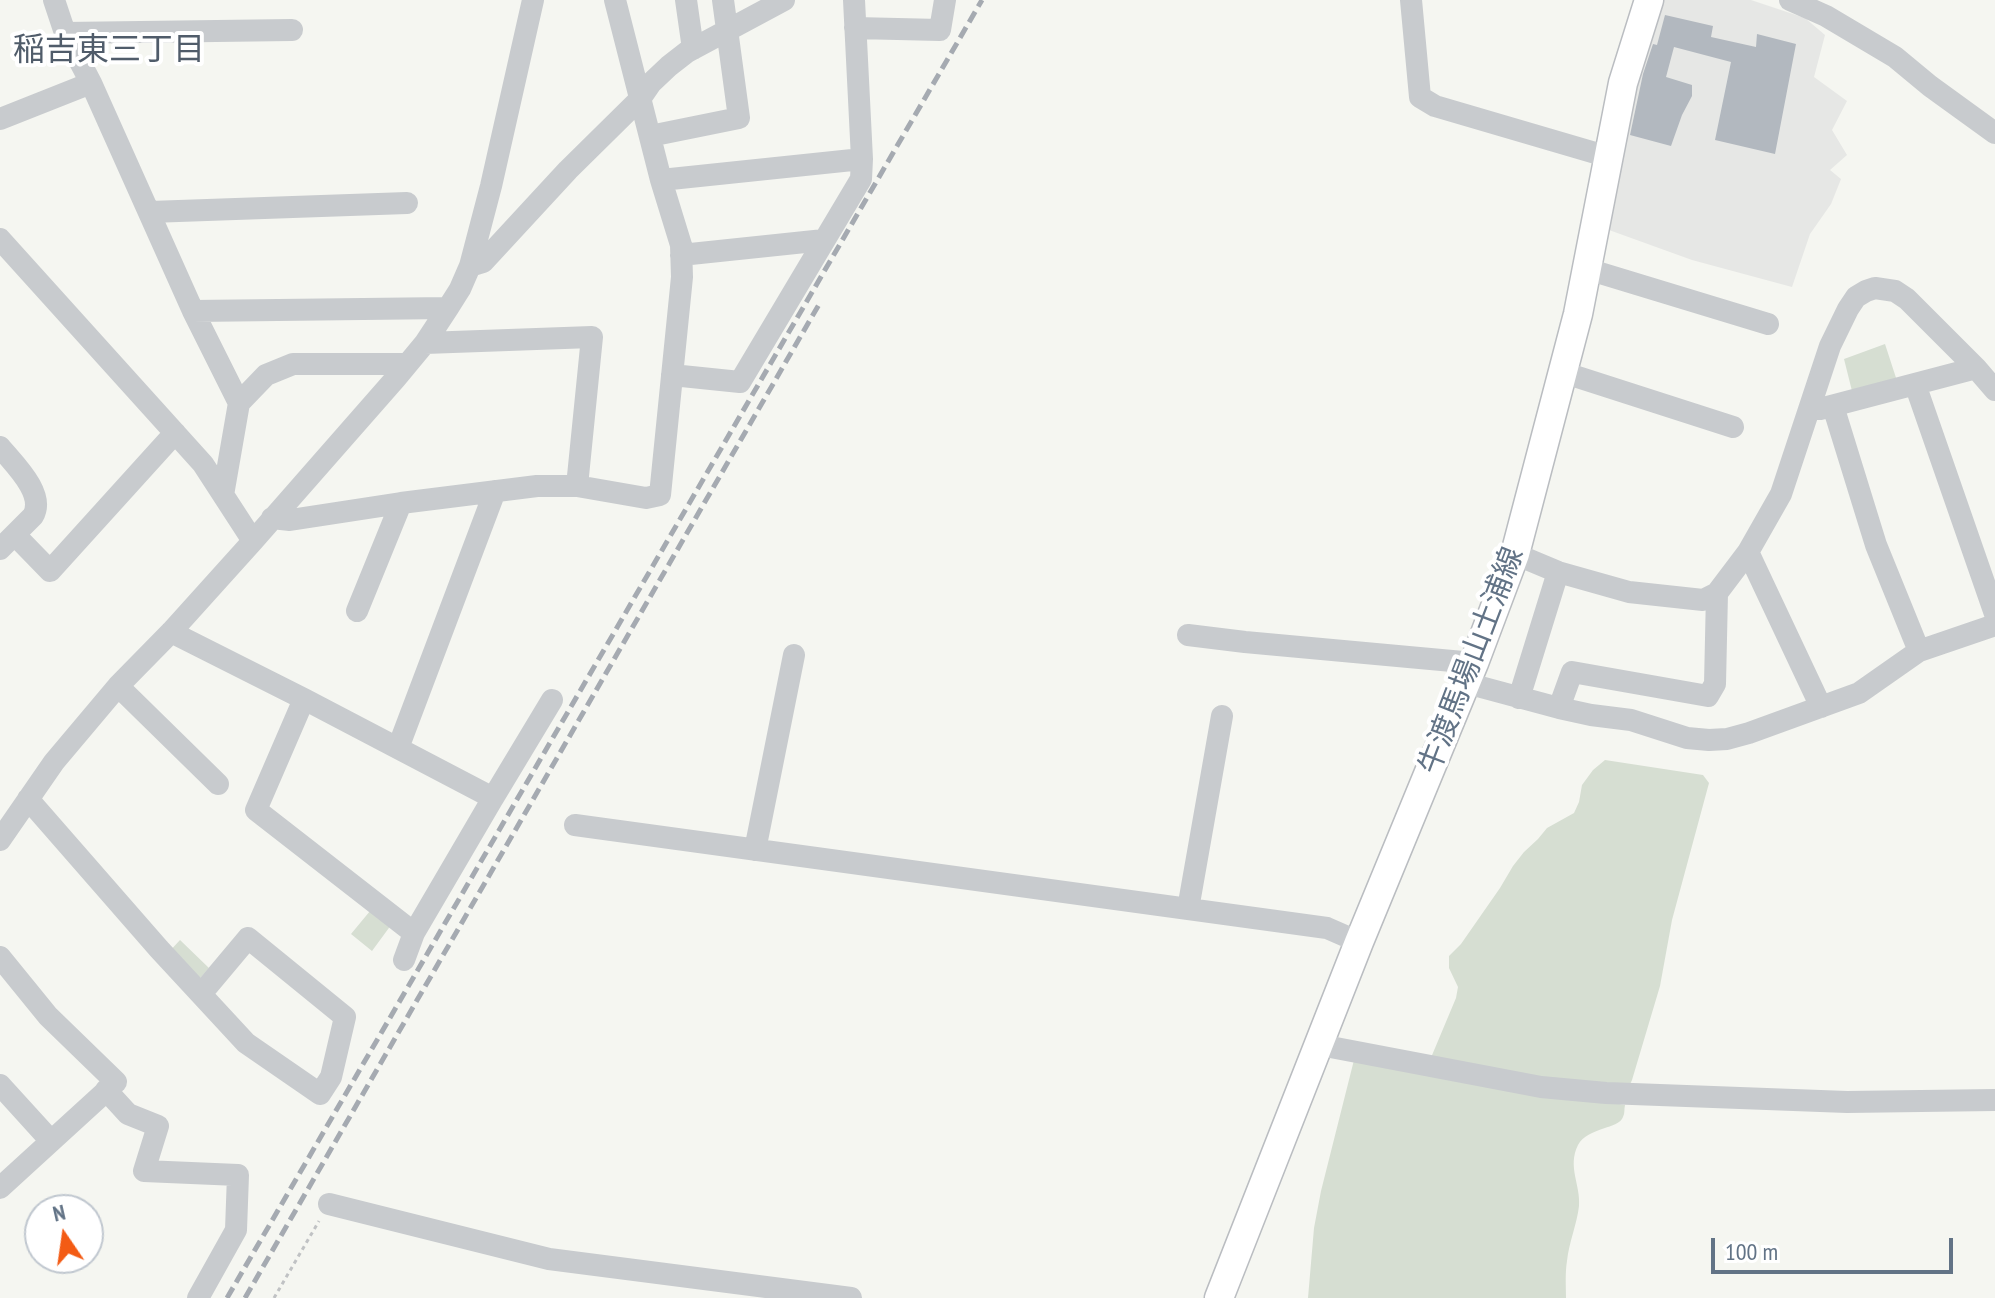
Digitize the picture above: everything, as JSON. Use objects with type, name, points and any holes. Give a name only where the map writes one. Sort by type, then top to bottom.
[{"type":"main road","name":"牛渡馬場山土浦線","points":[[1219,1298],[1515,554],[1578,314],[1623,83],[1649,0]]},
{"type":"street","points":[[54,0],[65,33],[91,83],[193,311],[239,403]]},
{"type":"street","points":[[0,840],[54,762],[118,686],[253,541],[425,343],[448,308],[470,266],[533,0]]},
{"type":"street","points":[[272,518],[290,520],[537,486],[577,486],[646,498],[660,495],[682,277],[681,245],[661,180],[615,0]]},
{"type":"street","points":[[686,0],[693,49]]},
{"type":"street","points":[[650,136],[739,118],[723,0]]},
{"type":"street","points":[[470,266],[483,262],[669,66],[693,49],[784,0]]},
{"type":"street","points":[[672,375],[740,382],[861,179],[854,0]]},
{"type":"street","points":[[855,28],[940,30],[945,0]]},
{"type":"street","points":[[1411,0],[1420,97],[1435,106],[1609,157]]},
{"type":"street","points":[[1790,0],[1826,16],[1895,57],[1995,133]]},
{"type":"street","points":[[65,33],[292,30]]},
{"type":"street","points":[[0,119],[91,83]]},
{"type":"street","points":[[661,180],[862,159]]},
{"type":"street","points":[[150,212],[407,203]]},
{"type":"street","points":[[681,255],[824,240]]},
{"type":"street","points":[[2,245],[203,464],[253,541]]},
{"type":"street","points":[[1587,269],[1768,324]]},
{"type":"street","points":[[1515,554],[1558,572],[1629,592],[1703,600],[1717,593],[1748,552],[1781,494],[1830,346],[1848,309],[1856,297],[1866,291],[1875,288],[1895,291],[1907,299],[1995,390]]},
{"type":"street","points":[[193,311],[448,308]]},
{"type":"street","points":[[425,343],[592,337],[577,486]]},
{"type":"street","points":[[223,495],[239,403],[266,375],[293,364],[407,364]]},
{"type":"street","points":[[1807,412],[1976,368]]},
{"type":"street","points":[[1562,372],[1733,427]]},
{"type":"street","points":[[1915,384],[1995,614]]},
{"type":"street","points":[[1833,406],[1876,545],[1919,651]]},
{"type":"street","points":[[0,447],[27,480],[35,499],[36,511],[8,542],[50,571],[175,433]]},
{"type":"street","points":[[398,748],[495,491]]},
{"type":"street","points":[[357,611],[401,503]]},
{"type":"street","points":[[1748,552],[1821,707]]},
{"type":"street","points":[[1519,698],[1558,572]]},
{"type":"street","points":[[1559,708],[1572,672],[1708,696],[1715,684],[1717,593]]},
{"type":"street","points":[[1188,635],[1470,673],[1519,698],[1591,715],[1631,720],[1687,738],[1709,740],[1749,733],[1859,693],[1919,651],[1995,625]]},
{"type":"street","points":[[171,632],[493,798]]},
{"type":"street","points":[[755,850],[794,655]]},
{"type":"street","points":[[118,686],[218,784]]},
{"type":"street","points":[[304,699],[256,810],[414,933]]},
{"type":"street","points":[[404,960],[414,933],[552,700]]},
{"type":"street","points":[[1188,909],[1222,716]]},
{"type":"street","points":[[28,799],[201,994],[246,1043],[320,1094],[331,1077],[345,1017],[248,938],[201,994]]},
{"type":"street","points":[[575,825],[1327,928],[1359,942]]},
{"type":"street","points":[[0,957],[48,1016],[116,1082],[0,1188]]},
{"type":"street","points":[[1320,1045],[1541,1087],[1606,1093],[1847,1102],[1995,1100]]},
{"type":"street","points":[[0,1085],[51,1141]]},
{"type":"street","points":[[106,1090],[128,1114],[158,1126],[144,1171],[238,1175],[236,1230],[198,1298]]},
{"type":"street","points":[[329,1204],[549,1259],[851,1298]]},
{"type":"path","points":[[274,1298],[329,1204]]},
{"type":"shaded area","points":[[1661,0],[1751,0],[1805,18],[1825,35],[1814,77],[1847,101],[1832,130],[1847,155],[1830,170],[1841,179],[1831,204],[1810,234],[1792,287],[1692,260],[1609,230],[1634,89]]},
{"type":"shaded area","points":[[1885,344],[1898,384],[1853,395],[1844,359]]},
{"type":"shaded area","points":[[1605,760],[1703,775],[1709,783],[1672,920],[1660,986],[1627,1091],[1430,1060],[1456,998],[1458,987],[1449,968],[1449,956],[1461,944],[1524,852],[1547,828],[1574,813],[1582,785]]},
{"type":"shaded area","points":[[375,905],[394,921],[372,951],[351,934]]},
{"type":"shaded area","points":[[180,940],[209,968],[195,984],[167,954]]},
{"type":"shaded area","points":[[1354,1060],[1625,1105],[1620,1121],[1583,1139],[1575,1153],[1579,1206],[1567,1261],[1566,1298],[1308,1298],[1314,1228],[1321,1191]]},
{"type":"building","points":[[1665,15],[1713,26],[1711,37],[1756,47],[1757,34],[1796,44],[1775,154],[1715,140],[1731,62],[1674,47],[1666,77],[1692,85],[1692,96],[1671,146],[1630,135],[1643,74],[1653,44],[1657,45]]},
{"type":"railway","points":[[227,1298],[982,0]]},
{"type":"railway","points":[[245,1298],[821,301]]},
{"type":"district","name":"稲吉東三丁目","points":[[109,51]]}]
